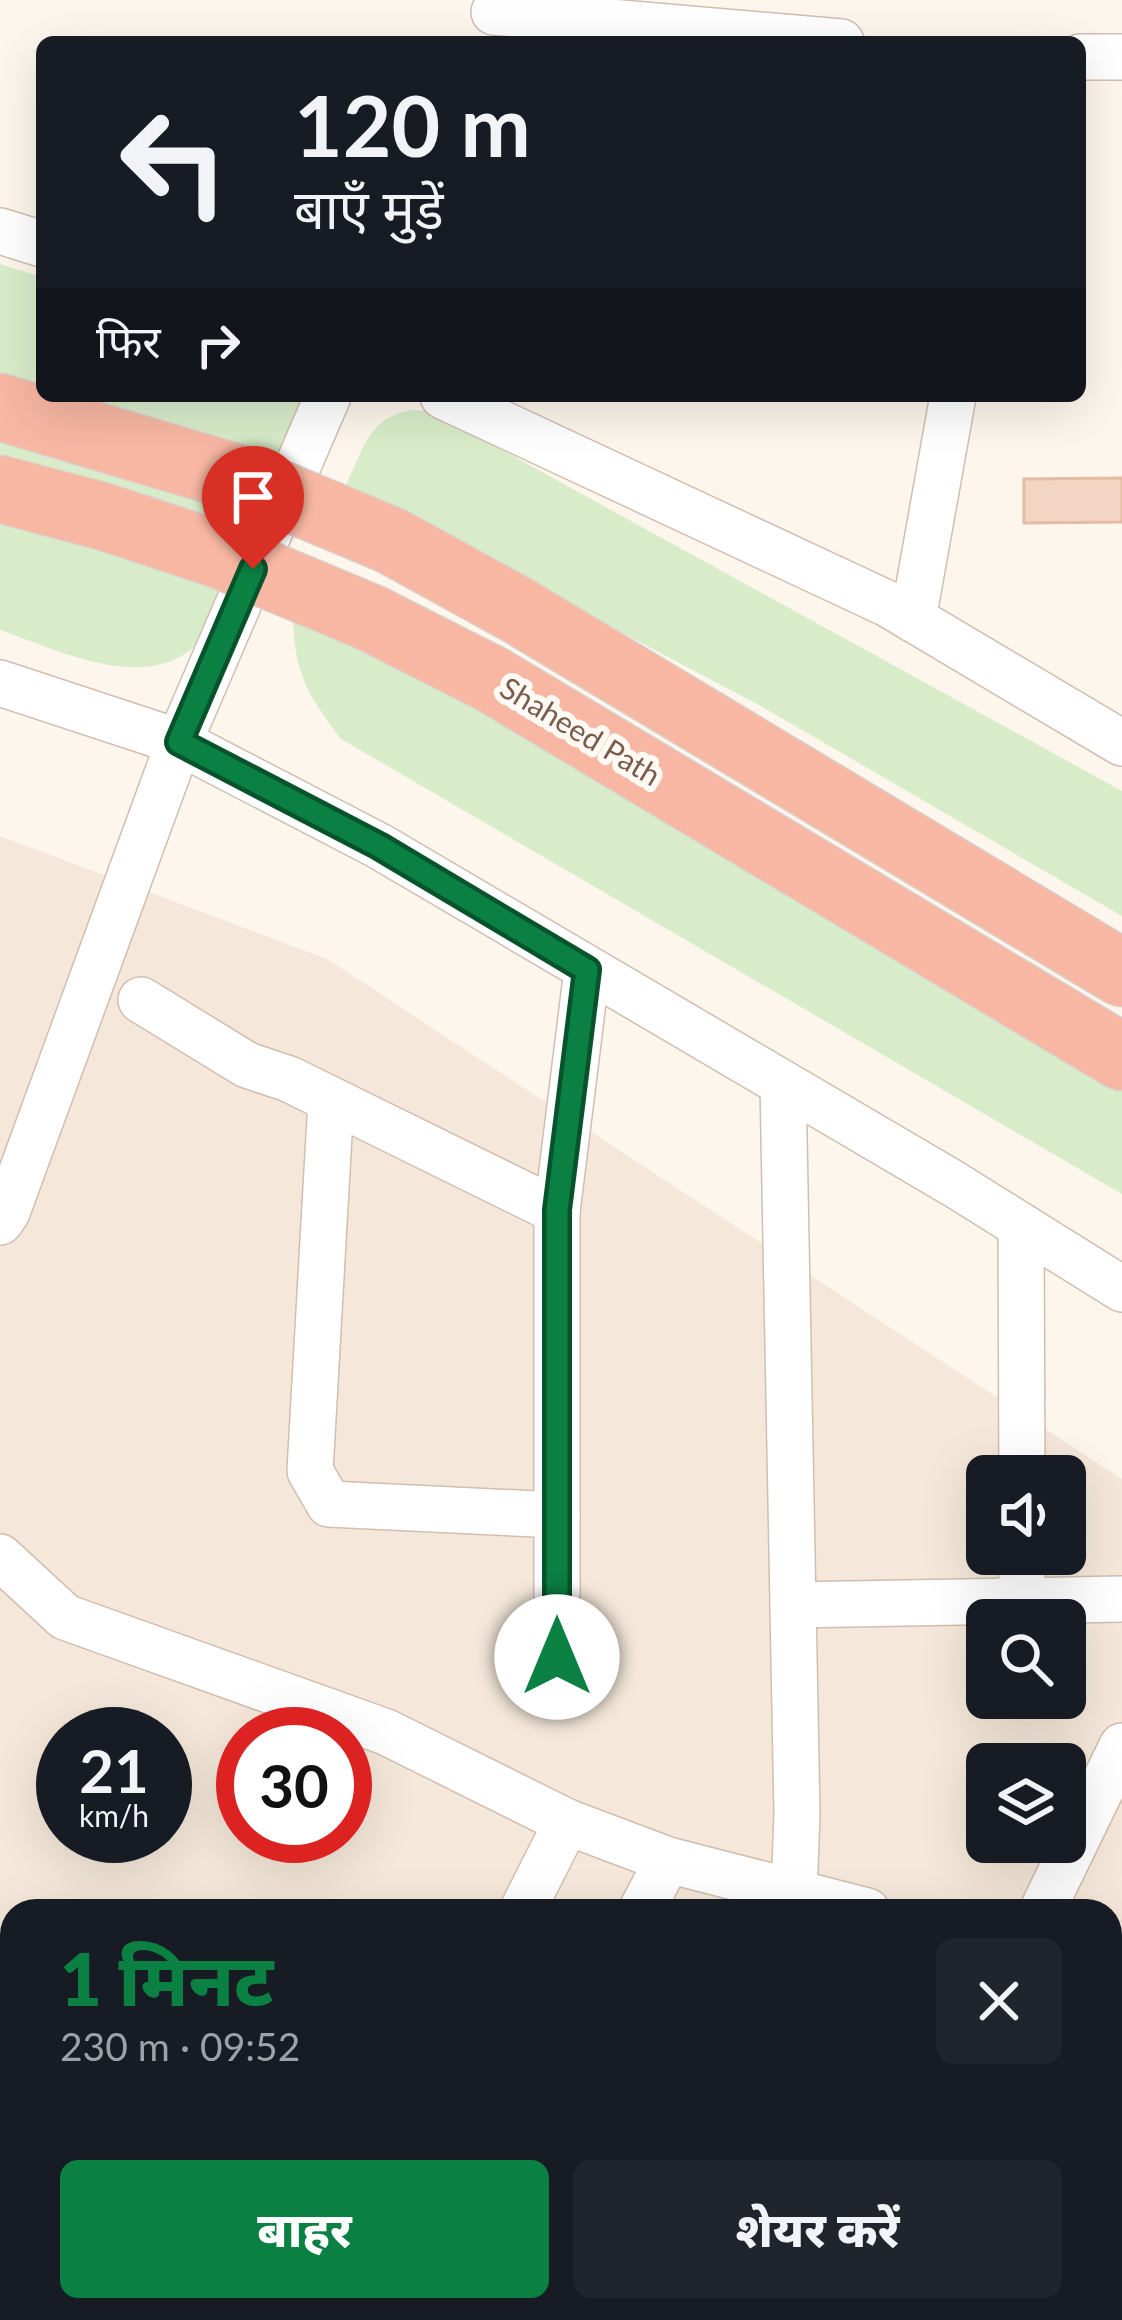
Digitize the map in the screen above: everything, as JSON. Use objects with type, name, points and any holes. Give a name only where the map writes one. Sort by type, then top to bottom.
[{"type":"highway","points":[[0,407],[251,482],[392,541],[518,610],[1122,973]]},
{"type":"highway","name":"Shaheed Path","points":[[0,489],[220,555],[371,618],[493,680],[1122,1057]]},
{"type":"street","points":[[491,18],[754,36]]},
{"type":"street","points":[[1086,57],[1122,57]]},
{"type":"street","points":[[0,231],[36,242]]},
{"type":"street","points":[[0,1222],[179,742],[325,402]]},
{"type":"street","points":[[455,402],[913,619],[1122,743]]},
{"type":"street","points":[[913,619],[951,402]]},
{"type":"street","points":[[0,683],[179,742],[379,846],[1122,1288]]},
{"type":"street","points":[[557,1657],[557,1210],[587,970]]},
{"type":"street","points":[[141,1000],[247,1065],[332,1100],[557,1210]]},
{"type":"street","points":[[783,1084],[797,1814],[794,1893]]},
{"type":"street","points":[[332,1100],[310,1471],[328,1504],[557,1515]]},
{"type":"street","points":[[1021,1226],[1022,1455]]},
{"type":"street","points":[[0,1557],[65,1617],[386,1732],[567,1822],[668,1860],[818,1899]]},
{"type":"street","points":[[1086,1600],[1122,1599]]},
{"type":"street","points":[[794,1605],[966,1603]]},
{"type":"street","points":[[1048,1899],[1122,1746]]},
{"type":"street","points":[[528,1899],[567,1822]]},
{"type":"street","points":[[647,1899],[668,1860]]},
{"type":"shaded area","points":[[0,836],[327,959],[1085,1455],[966,1455],[966,1575],[1086,1575],[1086,1455],[1122,1479],[1122,1899],[0,1899]]},
{"type":"green space","points":[[0,264],[36,275],[36,386],[0,375]]},
{"type":"green space","points":[[88,402],[302,402],[293,466]]},
{"type":"green space","points":[[410,410],[431,411],[1122,791],[1122,916],[759,705],[345,487],[375,429]]},
{"type":"green space","points":[[0,429],[246,508],[238,535],[0,459]]},
{"type":"green space","points":[[0,511],[131,553],[226,594],[215,621],[189,651],[165,663],[138,667],[81,659],[0,630]]},
{"type":"green space","points":[[293,621],[392,661],[526,726],[1122,1079],[1122,1194],[341,739],[306,685]]},
{"type":"building","points":[[1122,478],[1122,522],[1024,523],[1024,479]]},
{"type":"route","points":[[253,569],[179,742],[379,846],[587,970],[557,1210],[557,1657]]}]
